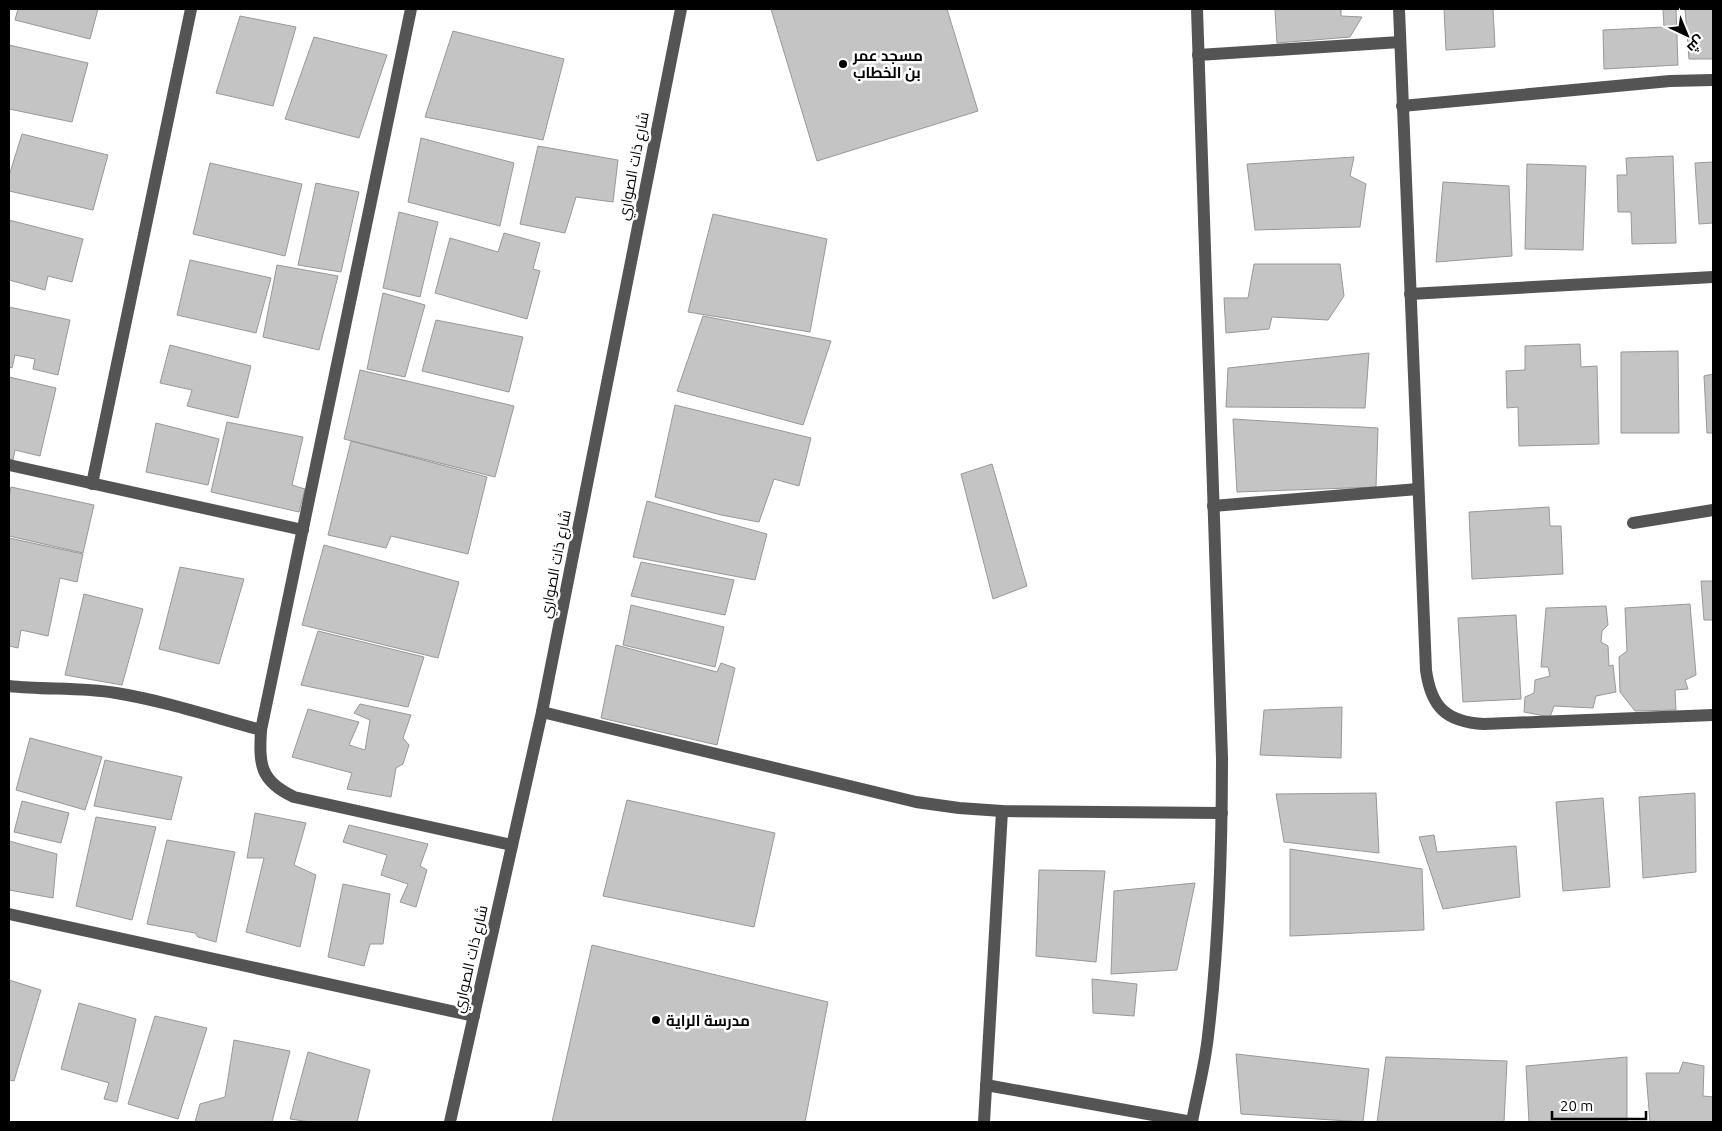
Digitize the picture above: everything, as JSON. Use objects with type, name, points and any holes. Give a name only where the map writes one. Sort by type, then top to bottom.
[{"type":"street","points":[[92,484],[191,9]]},
{"type":"street","points":[[411,9],[261,730],[260,754],[263,769],[270,780],[280,790],[294,797],[512,845]]},
{"type":"street","name":"شارع ذات الصواري","points":[[450,1122],[542,712],[681,9]]},
{"type":"street","points":[[986,1086],[1192,1122],[1208,1038],[1217,943],[1222,813],[1222,758],[1197,9]]},
{"type":"street","points":[[1399,9],[1428,688],[1437,704],[1450,716],[1466,723],[1484,724],[1713,715]]},
{"type":"street","points":[[1198,55],[1400,42]]},
{"type":"street","points":[[1402,106],[1670,81],[1713,80]]},
{"type":"street","points":[[1410,294],[1713,277]]},
{"type":"street","points":[[9,466],[303,530]]},
{"type":"street","points":[[1213,506],[1418,489]]},
{"type":"street","points":[[1633,523],[1713,510]]},
{"type":"street","points":[[9,686],[92,690],[139,697],[261,730]]},
{"type":"street","points":[[542,712],[916,802],[1002,811],[1222,813]]},
{"type":"street","points":[[984,1122],[1002,811]]},
{"type":"street","points":[[9,914],[474,1016]]},
{"type":"building","points":[[18,9],[98,9],[90,39],[15,20]]},
{"type":"building","points":[[771,9],[947,9],[978,111],[817,161]]},
{"type":"building","points":[[1275,9],[1341,9],[1341,16],[1362,17],[1350,37],[1277,43]]},
{"type":"building","points":[[1444,9],[1493,9],[1495,47],[1446,50]]},
{"type":"building","points":[[1663,9],[1676,9],[1678,65],[1604,69],[1603,30],[1664,27]]},
{"type":"building","points":[[1685,9],[1713,9],[1713,59],[1689,59]]},
{"type":"building","points":[[240,16],[296,27],[273,106],[216,93]]},
{"type":"building","points":[[453,31],[564,59],[543,140],[425,117]]},
{"type":"building","points":[[314,37],[387,55],[359,138],[285,119]]},
{"type":"building","points":[[9,45],[88,63],[72,122],[9,109]]},
{"type":"building","points":[[22,134],[108,155],[93,210],[9,191],[9,176]]},
{"type":"building","points":[[421,138],[514,163],[500,226],[408,202]]},
{"type":"building","points":[[538,146],[618,160],[613,202],[576,197],[565,233],[520,224]]},
{"type":"building","points":[[1673,156],[1676,243],[1632,244],[1631,212],[1618,212],[1617,175],[1627,175],[1626,158]]},
{"type":"building","points":[[1354,157],[1350,176],[1366,184],[1360,227],[1255,230],[1247,164]]},
{"type":"building","points":[[1713,162],[1713,223],[1699,224],[1695,163]]},
{"type":"building","points":[[210,163],[302,184],[285,256],[193,234]]},
{"type":"building","points":[[1527,164],[1586,166],[1583,250],[1525,249]]},
{"type":"building","points":[[1443,182],[1509,186],[1512,256],[1436,262]]},
{"type":"building","points":[[316,183],[359,192],[341,272],[298,265]]},
{"type":"building","points":[[399,212],[438,222],[420,297],[383,288]]},
{"type":"building","points":[[713,214],[827,239],[810,332],[688,312]]},
{"type":"building","points":[[9,220],[83,239],[72,282],[48,276],[45,290],[9,280]]},
{"type":"building","points":[[504,233],[540,243],[533,269],[540,271],[527,319],[435,293],[450,238],[498,252]]},
{"type":"building","points":[[190,260],[271,278],[256,333],[177,315]]},
{"type":"building","points":[[1254,264],[1340,264],[1344,296],[1328,320],[1272,317],[1269,329],[1226,333],[1224,298],[1248,298]]},
{"type":"building","points":[[277,265],[338,276],[319,350],[263,337]]},
{"type":"building","points":[[383,293],[425,305],[405,377],[367,369]]},
{"type":"building","points":[[9,307],[70,320],[58,375],[33,369],[35,359],[15,355],[12,368],[9,367]]},
{"type":"building","points":[[703,316],[831,341],[803,425],[677,391]]},
{"type":"building","points":[[436,320],[523,337],[509,392],[422,371]]},
{"type":"building","points":[[1580,344],[1581,367],[1597,366],[1599,444],[1519,446],[1518,407],[1507,408],[1506,371],[1525,370],[1525,346]]},
{"type":"building","points":[[170,345],[251,366],[238,418],[187,406],[192,390],[160,383]]},
{"type":"building","points":[[1678,351],[1679,433],[1621,433],[1621,352]]},
{"type":"building","points":[[1369,353],[1365,408],[1226,407],[1228,368]]},
{"type":"building","points":[[360,370],[514,406],[495,477],[344,439]]},
{"type":"building","points":[[1713,374],[1713,433],[1707,433],[1704,376]]},
{"type":"building","points":[[9,377],[56,388],[40,456],[15,450],[13,460],[9,459]]},
{"type":"building","points":[[675,405],[811,438],[799,486],[774,479],[759,522],[721,515],[655,497]]},
{"type":"building","points":[[1233,419],[1378,428],[1376,487],[1237,492]]},
{"type":"building","points":[[227,422],[303,437],[292,485],[305,489],[299,512],[211,492]]},
{"type":"building","points":[[156,423],[219,439],[208,485],[146,472]]},
{"type":"building","points":[[351,441],[487,477],[468,554],[391,536],[386,548],[328,535]]},
{"type":"building","points":[[992,464],[1027,586],[993,599],[961,474]]},
{"type":"building","points":[[11,487],[94,505],[83,553],[9,536],[9,498]]},
{"type":"building","points":[[647,501],[767,534],[755,580],[633,557]]},
{"type":"building","points":[[1549,507],[1550,526],[1561,526],[1563,574],[1472,579],[1469,512]]},
{"type":"building","points":[[9,538],[83,554],[77,582],[60,578],[48,636],[21,630],[18,648],[9,646]]},
{"type":"building","points":[[324,545],[459,582],[438,658],[302,625]]},
{"type":"building","points":[[641,562],[734,580],[725,615],[631,596]]},
{"type":"building","points":[[180,567],[244,579],[219,664],[159,649]]},
{"type":"building","points":[[1701,581],[1713,581],[1713,620],[1704,620]]},
{"type":"building","points":[[84,594],[143,609],[122,685],[65,675]]},
{"type":"building","points":[[1690,604],[1696,675],[1685,680],[1688,689],[1675,690],[1676,710],[1635,711],[1620,692],[1619,657],[1627,651],[1625,608]]},
{"type":"building","points":[[631,605],[724,627],[715,667],[623,645]]},
{"type":"building","points":[[1606,606],[1608,625],[1602,631],[1601,642],[1608,646],[1609,666],[1613,665],[1616,692],[1596,696],[1593,708],[1554,706],[1550,717],[1524,712],[1525,697],[1534,693],[1535,680],[1550,676],[1548,667],[1541,667],[1546,608]]},
{"type":"building","points":[[1516,615],[1521,699],[1463,702],[1458,618]]},
{"type":"building","points":[[318,631],[424,657],[408,707],[301,685]]},
{"type":"building","points":[[616,645],[717,672],[721,663],[735,668],[717,745],[601,718]]},
{"type":"building","points":[[360,704],[411,715],[403,738],[409,745],[403,764],[396,768],[391,797],[347,789],[352,773],[292,757],[308,709],[359,722],[349,745],[365,750],[370,720],[354,713]]},
{"type":"building","points":[[1342,707],[1341,758],[1260,755],[1264,710]]},
{"type":"building","points":[[30,738],[102,757],[85,810],[16,790]]},
{"type":"building","points":[[105,760],[182,777],[171,820],[94,806]]},
{"type":"building","points":[[1376,793],[1379,853],[1284,842],[1276,794]]},
{"type":"building","points":[[1695,793],[1696,872],[1643,878],[1639,797]]},
{"type":"building","points":[[1603,798],[1610,887],[1563,891],[1556,802]]},
{"type":"building","points":[[627,800],[775,833],[754,927],[603,896]]},
{"type":"building","points":[[22,801],[69,813],[61,843],[14,832]]},
{"type":"building","points":[[255,813],[306,823],[294,865],[316,875],[300,947],[246,932],[264,858],[247,858]]},
{"type":"building","points":[[96,817],[156,827],[132,920],[76,906]]},
{"type":"building","points":[[349,825],[428,844],[420,866],[427,870],[416,907],[400,902],[408,884],[381,875],[387,855],[343,842]]},
{"type":"building","points":[[1434,835],[1437,852],[1516,846],[1520,897],[1443,909],[1419,837]]},
{"type":"building","points":[[167,840],[235,852],[216,942],[198,937],[195,933],[147,924]]},
{"type":"building","points":[[9,841],[57,854],[53,898],[9,890]]},
{"type":"building","points":[[1290,849],[1422,869],[1424,930],[1290,936]]},
{"type":"building","points":[[1039,870],[1105,871],[1096,962],[1036,956]]},
{"type":"building","points":[[1195,883],[1177,970],[1111,974],[1114,891]]},
{"type":"building","points":[[343,884],[390,894],[383,944],[370,944],[364,966],[328,957]]},
{"type":"building","points":[[592,945],[828,1002],[805,1122],[552,1122]]},
{"type":"building","points":[[1092,979],[1137,984],[1134,1016],[1093,1013]]},
{"type":"building","points":[[9,980],[41,990],[14,1081],[9,1080]]},
{"type":"building","points":[[79,1003],[136,1019],[117,1102],[104,1099],[109,1083],[61,1069]]},
{"type":"building","points":[[155,1016],[207,1028],[178,1119],[128,1104]]},
{"type":"building","points":[[234,1040],[290,1051],[272,1122],[195,1122],[200,1104],[225,1097]]},
{"type":"building","points":[[308,1052],[370,1070],[357,1122],[310,1122],[290,1119]]},
{"type":"building","points":[[1236,1054],[1369,1069],[1363,1122],[1241,1114]]},
{"type":"building","points":[[1386,1057],[1507,1061],[1504,1122],[1377,1122]]},
{"type":"building","points":[[1627,1057],[1627,1122],[1529,1122],[1526,1066]]},
{"type":"building","points":[[1683,1062],[1704,1066],[1703,1096],[1713,1097],[1713,1122],[1650,1122],[1646,1073],[1679,1073]]},
{"type":"place","name":"مسجد عمر بن الخطاب","points":[[843,64]]},
{"type":"place","name":"مدرسة الراية","points":[[656,1020]]}]
